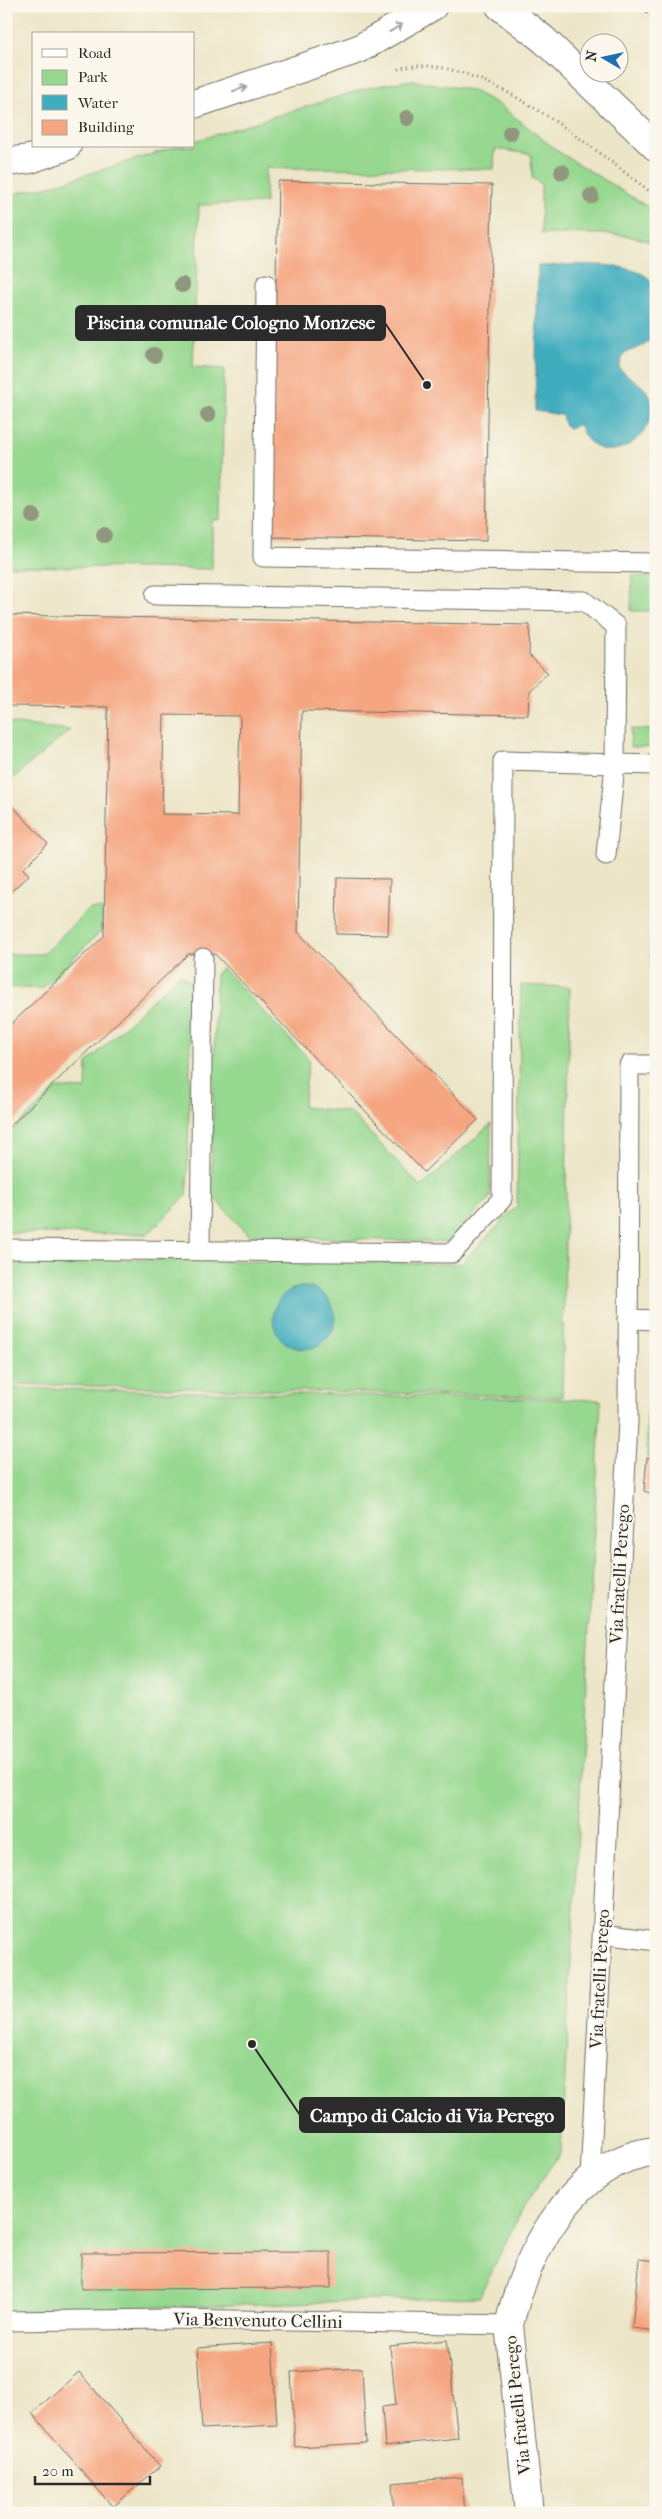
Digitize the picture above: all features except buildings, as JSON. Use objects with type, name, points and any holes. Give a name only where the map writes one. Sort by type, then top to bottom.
[{"type":"street","points":[[195,104],[359,49],[433,6]]},
{"type":"street","points":[[500,6],[543,39],[656,146]]},
{"type":"street","points":[[522,6],[543,39]]},
{"type":"street","points":[[6,162],[30,159],[61,148]]},
{"type":"street","points":[[590,2178],[640,2152],[656,2151]]},
{"type":"street","name":"Via fratelli Perego","points":[[529,2513],[509,2325],[516,2298],[540,2243],[590,2178]]},
{"type":"lane","points":[[266,284],[263,557],[656,563]]},
{"type":"lane","points":[[154,595],[584,601],[616,626],[615,764],[606,855]]},
{"type":"lane","points":[[6,1249],[452,1253],[502,1199],[503,761],[656,765]]},
{"type":"lane","points":[[200,1251],[203,958]]},
{"type":"lane","name":"Via fratelli Perego","points":[[590,2178],[628,1421],[629,1065],[656,1065]]},
{"type":"lane","points":[[628,1319],[656,1320]]},
{"type":"lane","points":[[603,1934],[656,1941]]},
{"type":"lane","name":"Via Benvenuto Cellini","points":[[6,2321],[171,2319],[509,2325]]},
{"type":"path","points":[[398,69],[410,65],[441,66],[489,84],[546,114],[656,196]]},
{"type":"green space","points":[[411,80],[471,90],[498,104],[559,152],[656,212],[656,245],[644,240],[616,235],[541,234],[541,184],[532,178],[531,154],[495,149],[494,169],[266,168],[265,203],[199,205],[193,367],[224,369],[221,520],[212,520],[212,569],[6,566],[6,195],[50,186],[172,148],[195,148],[195,141],[367,88]]},
{"type":"green space","points":[[632,576],[656,577],[656,611],[631,611]]},
{"type":"green space","points":[[6,723],[70,730],[11,780],[6,775]]},
{"type":"green space","points":[[631,729],[656,730],[656,747],[630,747]]},
{"type":"green space","points":[[89,909],[102,909],[101,931],[42,989],[6,987],[6,954],[43,954]]},
{"type":"green space","points":[[222,968],[309,1059],[303,1107],[350,1112],[421,1187],[491,1124],[490,1198],[448,1242],[250,1236],[211,1195],[216,973]]},
{"type":"green space","points":[[179,974],[192,983],[187,1195],[148,1234],[6,1233],[6,1137],[57,1088],[86,1089],[87,1063]]},
{"type":"green space","points":[[521,985],[570,987],[562,1397],[6,1384],[6,1258],[461,1264],[517,1206]]},
{"type":"green space","points":[[6,1388],[601,1400],[561,2151],[521,2211],[479,2297],[6,2312]]},
{"type":"green space","points":[[647,1406],[656,1406],[656,1460],[647,1457]]},
{"type":"water","points":[[604,265],[622,267],[638,272],[650,279],[656,290],[656,326],[652,338],[639,348],[624,353],[619,368],[647,392],[650,396],[652,410],[649,423],[642,434],[632,443],[620,449],[608,450],[596,447],[586,438],[579,424],[570,429],[564,424],[562,415],[535,411],[538,266]]},
{"type":"water","points":[[304,1287],[321,1292],[326,1296],[330,1301],[335,1318],[330,1335],[326,1340],[321,1344],[304,1349],[287,1344],[282,1340],[278,1335],[273,1318],[278,1301],[282,1296],[287,1292]]},
{"type":"railway","points":[[643,6],[656,20]]},
{"type":"place","name":"Piscina comunale Cologno Monzese","points":[[427,385]]},
{"type":"place","name":"Campo di Calcio di Via Perego","points":[[252,2044]]}]
